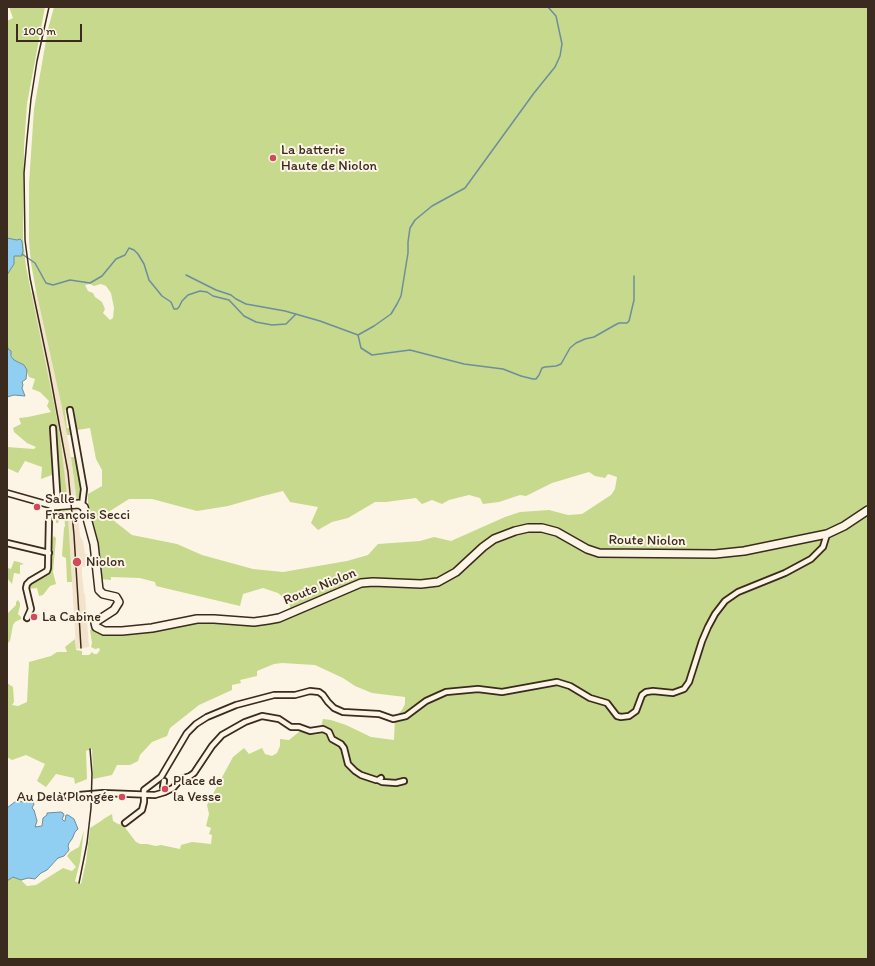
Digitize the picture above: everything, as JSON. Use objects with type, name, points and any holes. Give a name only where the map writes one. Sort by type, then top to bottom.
[{"type":"street","points":[[7,493],[55,506],[82,505],[84,489],[70,410]]},
{"type":"street","points":[[27,618],[31,609],[26,588],[27,584],[38,576],[44,574],[48,568],[49,518],[51,511],[55,506],[53,428]]},
{"type":"street","name":"Route Niolon","points":[[82,505],[85,508],[94,544],[99,590],[102,594],[119,599],[119,602],[114,610],[96,622],[96,627],[104,631],[142,629],[197,619],[254,622],[268,620],[279,618],[361,583],[432,583],[443,580],[456,572],[494,539],[528,528],[549,529],[592,551],[614,554],[728,553],[827,534],[844,526],[868,510]]},
{"type":"street","points":[[125,823],[142,810],[146,787],[161,777],[186,733],[196,724],[207,717],[236,705],[274,695],[295,695],[310,691],[319,692],[334,708],[343,712],[379,714],[393,719],[406,716],[426,701],[446,692],[478,688],[505,691],[551,682],[560,682],[590,698],[608,702],[616,714],[621,717],[633,714],[642,695],[646,692],[653,691],[673,693],[682,690],[689,682],[702,641],[715,614],[725,601],[738,592],[785,573],[811,559],[823,548],[827,534]]},
{"type":"street","points":[[7,543],[49,553]]},
{"type":"street","points":[[499,695],[505,691]]},
{"type":"street","points":[[67,796],[103,793],[155,795],[164,792],[173,788],[181,778],[190,776],[194,773],[212,746],[222,735],[245,722],[262,716],[279,719],[291,727],[299,727],[310,731],[323,729],[329,732],[332,739],[341,744],[344,748],[348,764],[361,775],[380,779],[382,782],[396,783],[404,781]]},
{"type":"street","points":[[164,781],[164,792]]},
{"type":"shaded area","points":[[36,291],[61,403],[71,457],[77,503],[68,504],[54,404],[31,293]]},
{"type":"shaded area","points":[[77,506],[80,536],[83,541],[85,554],[87,554],[88,558],[88,566],[82,567],[82,573],[89,647],[76,649],[68,507]]},
{"type":"green space","points":[[9,7],[45,7],[27,104],[24,147],[23,239],[26,267],[60,436],[68,504],[59,505],[57,473],[41,479],[42,467],[25,461],[18,473],[7,468],[7,447],[34,449],[36,447],[27,443],[14,432],[13,428],[21,424],[19,418],[51,412],[47,406],[49,401],[40,392],[32,389],[35,379],[29,377],[24,365],[14,360],[8,349],[7,343],[7,275],[14,264],[14,256],[23,251],[22,244],[17,240],[7,238],[7,21],[13,18]]},
{"type":"green space","points":[[54,7],[868,7],[868,959],[7,959],[7,881],[13,877],[21,880],[27,886],[36,885],[63,868],[72,871],[76,867],[67,856],[70,852],[79,847],[84,830],[80,862],[75,881],[81,884],[86,862],[90,828],[112,814],[113,821],[123,825],[136,842],[140,844],[156,846],[161,845],[180,849],[181,845],[192,842],[211,844],[212,835],[209,834],[211,828],[206,826],[209,814],[207,805],[233,757],[244,748],[249,754],[262,748],[265,754],[272,756],[277,753],[280,746],[280,739],[289,740],[300,731],[310,735],[321,734],[323,719],[346,725],[371,737],[394,740],[395,717],[402,710],[405,704],[405,697],[372,693],[355,686],[343,678],[315,665],[274,664],[257,671],[257,676],[240,680],[241,683],[232,685],[232,690],[199,705],[170,728],[167,736],[152,742],[140,755],[138,761],[130,765],[117,765],[112,775],[93,779],[92,749],[86,751],[87,779],[75,784],[74,778],[56,774],[46,787],[37,781],[45,764],[26,755],[12,760],[7,757],[7,683],[13,687],[14,702],[12,705],[18,706],[27,702],[29,662],[51,656],[57,652],[67,652],[65,647],[75,639],[76,650],[82,651],[82,655],[89,655],[92,652],[97,654],[100,650],[99,648],[95,649],[91,647],[92,643],[90,630],[92,629],[99,634],[140,633],[195,622],[226,623],[292,614],[289,603],[278,593],[263,588],[243,594],[240,606],[156,586],[155,582],[140,578],[111,577],[111,580],[99,579],[94,533],[88,508],[88,494],[102,486],[102,470],[96,459],[90,428],[77,430],[74,409],[65,410],[67,428],[70,428],[71,435],[67,435],[36,291],[29,242],[29,184],[34,109],[48,29]],"holes":[[[90,284],[94,286],[101,284],[106,286],[111,293],[114,308],[113,318],[110,320],[103,313],[105,309],[102,302],[95,297],[93,293],[88,291],[85,285]],[[589,472],[595,476],[605,478],[608,474],[617,477],[615,489],[611,495],[582,514],[568,515],[549,510],[520,512],[505,517],[451,541],[434,537],[420,541],[378,544],[368,555],[347,561],[283,572],[253,569],[202,555],[177,544],[132,535],[113,520],[110,511],[129,499],[152,499],[197,511],[228,506],[283,491],[290,502],[318,507],[311,523],[318,530],[332,522],[348,518],[375,502],[416,498],[422,504],[432,500],[442,504],[449,500],[469,495],[480,498],[483,504],[499,502],[520,495],[526,496],[552,483]]]},
{"type":"green space","points":[[71,457],[76,457],[82,489],[82,497],[77,503]]},
{"type":"green space","points":[[68,507],[72,582],[67,582],[66,558],[62,556],[65,526],[64,512],[62,512],[58,523],[56,523],[57,508]]},
{"type":"green space","points":[[54,536],[56,538],[53,572],[56,584],[50,586],[43,595],[39,596],[37,588],[27,589],[34,581],[49,575],[52,539]]},
{"type":"green space","points":[[14,561],[24,564],[20,565],[20,574],[14,573],[12,584],[7,578],[7,570],[8,568],[11,569]]},
{"type":"green space","points":[[18,600],[20,606],[18,614],[21,619],[13,625],[10,641],[7,644],[7,614],[16,605]]},
{"type":"water","points":[[7,238],[17,240],[20,239],[22,241],[23,251],[22,256],[14,256],[14,264],[7,275]]},
{"type":"water","points":[[7,343],[8,349],[11,351],[11,356],[14,360],[24,365],[27,370],[26,379],[22,382],[22,388],[25,396],[14,395],[7,397]]},
{"type":"water","points":[[27,795],[31,797],[34,804],[32,808],[37,821],[35,827],[42,826],[43,818],[47,815],[47,813],[61,812],[64,815],[62,819],[64,821],[66,815],[74,819],[78,829],[69,843],[69,850],[64,856],[58,858],[47,870],[35,879],[28,878],[21,880],[13,877],[7,881],[7,808],[16,801],[25,802],[22,798]]},
{"type":"waterway","points":[[358,335],[391,314],[401,296],[408,253],[410,228],[415,220],[432,206],[465,188],[534,93],[555,67],[560,56],[562,44],[556,16],[548,7]]},
{"type":"waterway","points":[[22,254],[35,263],[46,283],[53,285],[70,280],[90,283],[102,276],[116,259],[125,255],[129,248],[138,254],[144,264],[149,280],[162,296],[171,302],[174,309],[177,309],[188,295],[200,291],[229,300],[244,316],[256,322],[272,325],[286,324],[296,314]]},
{"type":"waterway","points":[[186,275],[216,290],[231,295],[246,304],[285,311],[320,321],[358,335],[361,348],[372,355],[410,350],[464,364],[503,369],[533,379],[536,379],[542,368],[561,364],[570,348],[576,343],[594,337],[619,323],[627,323],[629,321],[634,300],[634,276]]},
{"type":"railway","points":[[49,7],[37,61],[31,99],[24,173],[25,240],[30,278],[68,472],[74,535],[81,648]]},
{"type":"railway","points":[[79,883],[87,843],[91,808],[92,774],[90,749]]},
{"type":"place","name":"La batterie Haute de Niolon","points":[[273,158]]},
{"type":"place","name":"Salle François Secci","points":[[37,507]]},
{"type":"place","name":"Niolon","points":[[77,562]]},
{"type":"place","name":"La Cabine","points":[[34,617]]},
{"type":"place","name":"Place de la Vesse","points":[[165,789]]},
{"type":"place","name":"Au Delà Plongée","points":[[122,797]]}]
